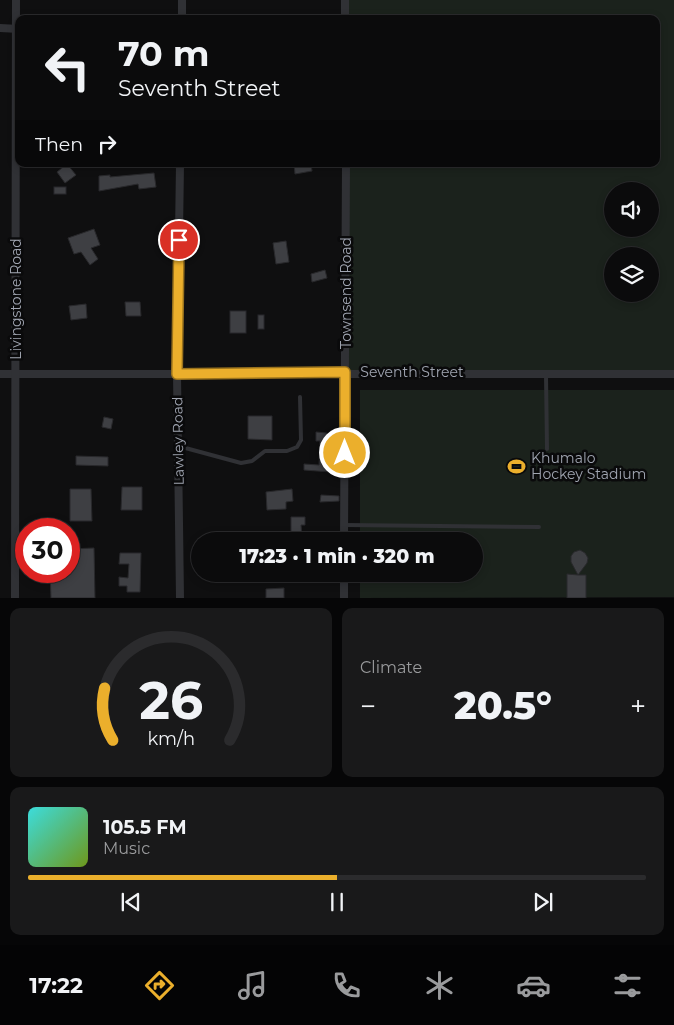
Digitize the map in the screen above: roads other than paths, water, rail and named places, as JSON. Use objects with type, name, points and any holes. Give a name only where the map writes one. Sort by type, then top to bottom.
[{"type":"street","name":"Livingstone Road","points":[[16,0],[17,15]]},
{"type":"street","points":[[182,0],[182,15]]},
{"type":"street","points":[[345,0],[345,15]]},
{"type":"street","points":[[0,28],[15,29]]},
{"type":"street","name":"Livingstone Road","points":[[15,598],[17,167]]},
{"type":"street","name":"Lawley Road","points":[[180,167],[177,374],[180,598]]},
{"type":"street","name":"Townsend Road","points":[[344,532],[346,167]]},
{"type":"street","name":"Seventh Street","points":[[0,374],[345,372],[674,374]]},
{"type":"street","points":[[344,582],[344,598]]},
{"type":"lane","points":[[546,372],[547,449]]},
{"type":"lane","points":[[178,446],[241,463],[252,461],[265,452],[287,452],[297,447],[301,440],[300,396]]},
{"type":"lane","points":[[344,525],[539,527]]},
{"type":"place","name":"Khumalo Hockey Stadium","points":[[517,466]]}]
